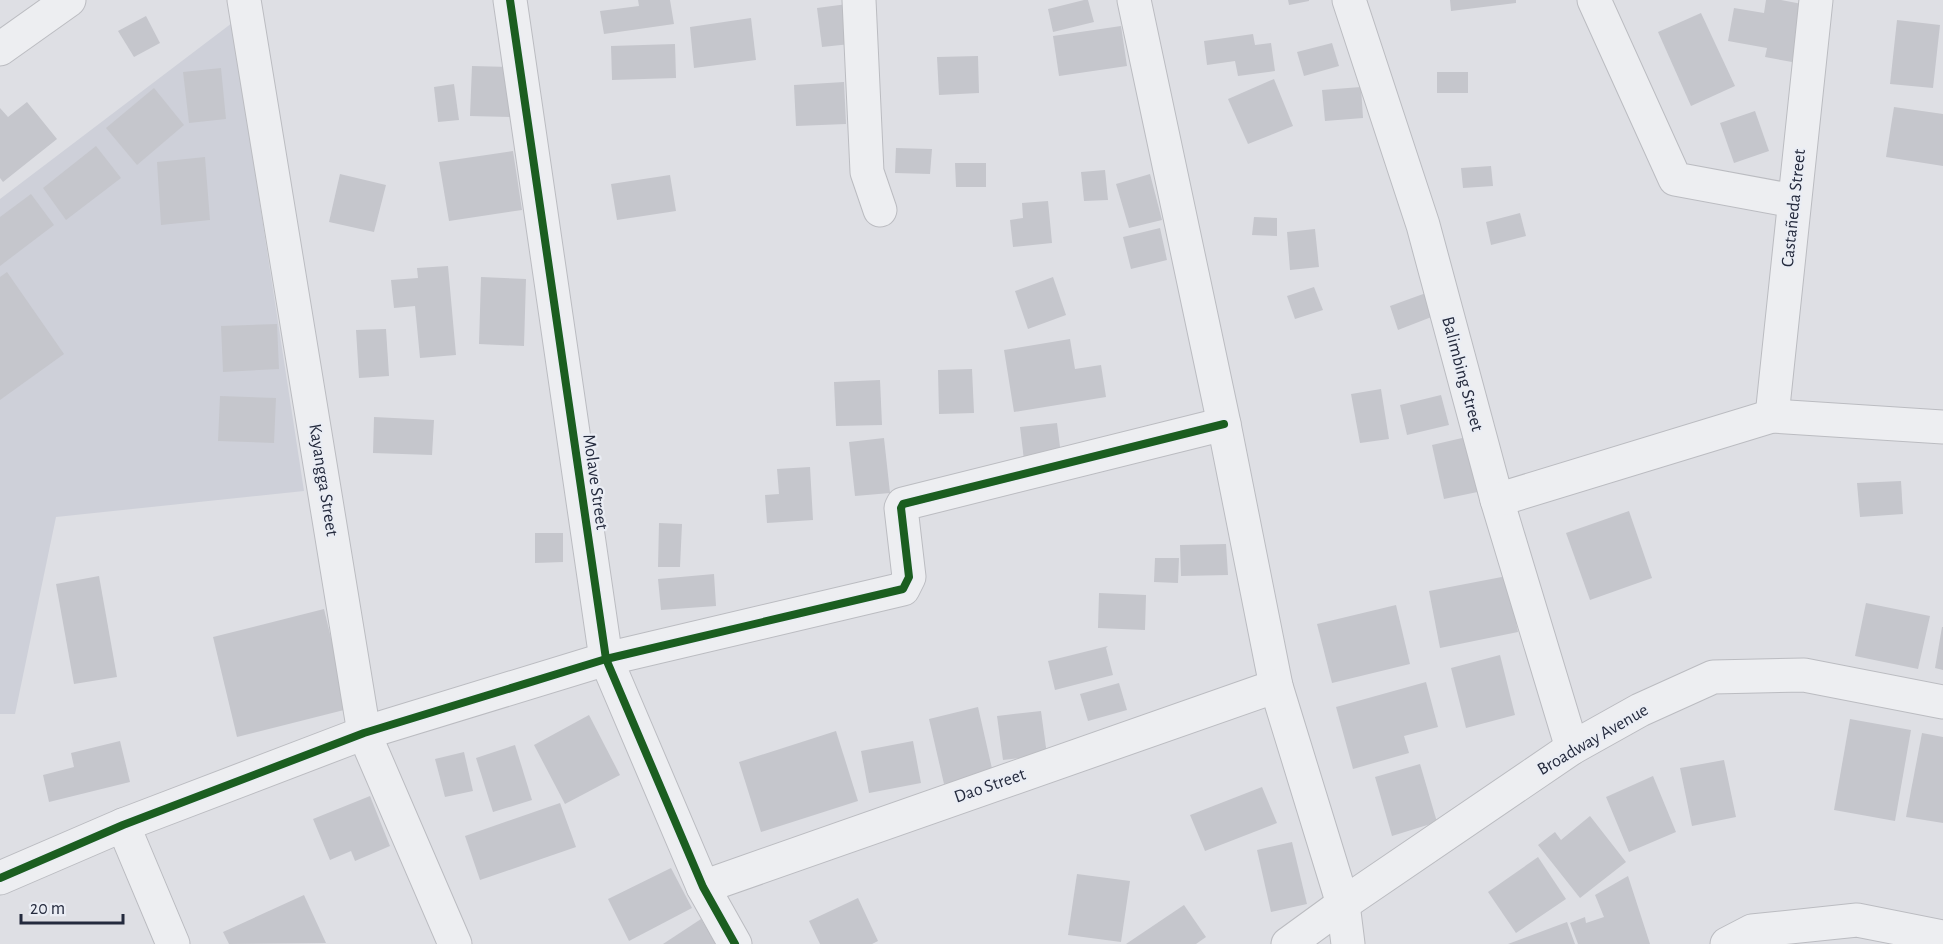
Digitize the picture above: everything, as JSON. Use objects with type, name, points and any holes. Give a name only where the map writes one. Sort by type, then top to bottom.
[{"type":"street","points":[[0,49],[69,0]]},
{"type":"street","name":"Kayangga Street","points":[[244,0],[364,733],[455,944]]},
{"type":"street","name":"Molave Street","points":[[510,0],[606,660],[704,887],[735,944]]},
{"type":"street","points":[[859,0],[867,172],[880,210]]},
{"type":"street","points":[[1134,0],[1224,424],[1276,686],[1342,904],[1348,944]]},
{"type":"street","name":"Balimbing Street","points":[[1349,0],[1423,225],[1497,500],[1572,748]]},
{"type":"street","points":[[1594,0],[1675,179],[1794,201]]},
{"type":"street","name":"Castañeda Street","points":[[1772,416],[1815,0]]},
{"type":"street","points":[[1497,500],[1772,416],[1943,427]]},
{"type":"street","points":[[0,878],[123,825],[364,733],[606,660],[903,589],[909,577],[901,508],[903,504],[1224,424]]},
{"type":"street","name":"Broadway Avenue","points":[[1288,944],[1342,904],[1572,748],[1640,710],[1713,677],[1803,675],[1943,702]]},
{"type":"street","name":"Dao Street","points":[[704,887],[1276,686]]},
{"type":"street","points":[[123,825],[173,944]]},
{"type":"street","points":[[1727,944],[1752,930],[1857,920],[1943,937]]},
{"type":"shaded area","points":[[232,23],[304,491],[56,517],[15,714],[0,714],[0,199]]},
{"type":"building","points":[[638,0],[670,0],[674,24],[604,34],[600,11],[639,6]]},
{"type":"building","points":[[1088,0],[1094,22],[1053,32],[1048,9]]},
{"type":"building","points":[[1288,0],[1309,0],[1309,1],[1289,5]]},
{"type":"building","points":[[1450,0],[1516,0],[1516,3],[1451,11]]},
{"type":"building","points":[[1766,0],[1802,4],[1792,62],[1765,57],[1767,48],[1728,41],[1734,8],[1764,13]]},
{"type":"building","points":[[855,3],[860,43],[822,47],[817,8]]},
{"type":"building","points":[[1701,13],[1735,86],[1691,106],[1658,32]]},
{"type":"building","points":[[146,16],[160,43],[134,57],[118,31]]},
{"type":"building","points":[[751,18],[756,60],[694,68],[690,27]]},
{"type":"building","points":[[1897,20],[1940,25],[1933,88],[1890,84]]},
{"type":"building","points":[[1121,26],[1127,66],[1059,76],[1053,36]]},
{"type":"building","points":[[1253,34],[1255,45],[1271,43],[1275,71],[1238,76],[1235,61],[1207,65],[1204,41]]},
{"type":"building","points":[[1332,43],[1339,66],[1304,76],[1297,52]]},
{"type":"building","points":[[675,44],[676,78],[612,80],[611,46]]},
{"type":"building","points":[[978,56],[979,93],[939,95],[937,57]]},
{"type":"building","points":[[472,66],[514,67],[512,117],[470,116]]},
{"type":"building","points":[[221,68],[226,119],[189,123],[183,72]]},
{"type":"building","points":[[1437,72],[1468,72],[1468,93],[1437,93]]},
{"type":"building","points":[[1274,79],[1293,126],[1248,144],[1228,99]]},
{"type":"building","points":[[844,82],[846,124],[796,126],[794,85]]},
{"type":"building","points":[[454,84],[459,120],[438,122],[434,87]]},
{"type":"building","points":[[1361,87],[1363,118],[1325,121],[1322,90]]},
{"type":"building","points":[[154,88],[184,125],[137,165],[106,128]]},
{"type":"building","points":[[27,102],[57,139],[3,182],[0,178],[0,108],[8,117]]},
{"type":"building","points":[[1894,107],[1943,114],[1943,166],[1886,157]]},
{"type":"building","points":[[1755,111],[1769,151],[1734,163],[1720,123]]},
{"type":"building","points":[[96,146],[121,178],[66,220],[43,188]]},
{"type":"building","points":[[896,148],[932,149],[930,174],[895,173]]},
{"type":"building","points":[[513,151],[522,210],[449,221],[439,162]]},
{"type":"building","points":[[205,157],[210,220],[161,225],[157,162]]},
{"type":"building","points":[[955,163],[986,163],[986,187],[956,187]]},
{"type":"building","points":[[1491,166],[1493,186],[1463,188],[1461,168]]},
{"type":"building","points":[[1105,170],[1108,200],[1084,201],[1081,172]]},
{"type":"building","points":[[340,174],[386,185],[374,232],[329,222]]},
{"type":"building","points":[[1150,174],[1162,220],[1129,228],[1116,184]]},
{"type":"building","points":[[670,175],[676,211],[617,220],[611,184]]},
{"type":"building","points":[[31,194],[54,225],[0,266],[0,217]]},
{"type":"building","points":[[1048,201],[1052,243],[1013,247],[1010,220],[1023,218],[1022,203]]},
{"type":"building","points":[[1520,213],[1526,236],[1491,245],[1486,222]]},
{"type":"building","points":[[1254,217],[1277,218],[1277,236],[1252,235]]},
{"type":"building","points":[[1160,228],[1167,260],[1131,269],[1123,237]]},
{"type":"building","points":[[1315,229],[1319,267],[1290,270],[1287,232]]},
{"type":"building","points":[[448,266],[456,355],[420,358],[415,306],[394,308],[391,280],[418,278],[417,268]]},
{"type":"building","points":[[7,272],[64,354],[0,400],[0,277]]},
{"type":"building","points":[[481,277],[526,279],[524,346],[479,344]]},
{"type":"building","points":[[1053,277],[1066,315],[1028,329],[1015,291]]},
{"type":"building","points":[[1314,287],[1323,310],[1295,319],[1287,296]]},
{"type":"building","points":[[1426,293],[1434,316],[1398,330],[1390,306]]},
{"type":"building","points":[[277,324],[279,369],[223,372],[221,326]]},
{"type":"building","points":[[386,329],[389,376],[359,378],[356,330]]},
{"type":"building","points":[[1070,339],[1075,369],[1101,365],[1106,397],[1014,412],[1004,350]]},
{"type":"building","points":[[972,369],[974,413],[939,414],[938,370]]},
{"type":"building","points":[[880,380],[882,425],[836,426],[834,382]]},
{"type":"building","points":[[1381,389],[1389,439],[1360,443],[1351,394]]},
{"type":"building","points":[[1441,395],[1449,425],[1407,435],[1400,405]]},
{"type":"building","points":[[220,396],[276,398],[274,443],[218,441]]},
{"type":"building","points":[[374,417],[434,420],[432,455],[373,453]]},
{"type":"building","points":[[1057,423],[1061,455],[1024,460],[1020,427]]},
{"type":"building","points":[[1475,435],[1487,490],[1444,499],[1432,445]]},
{"type":"building","points":[[884,438],[890,493],[855,496],[849,442]]},
{"type":"building","points":[[810,467],[813,520],[767,523],[765,495],[779,494],[777,469]]},
{"type":"building","points":[[1901,481],[1903,514],[1860,517],[1857,483]]},
{"type":"building","points":[[1629,511],[1652,578],[1590,600],[1566,533]]},
{"type":"building","points":[[659,523],[682,524],[680,567],[658,567]]},
{"type":"building","points":[[535,533],[563,533],[563,562],[535,563]]},
{"type":"building","points":[[1226,544],[1228,575],[1181,576],[1180,545]]},
{"type":"building","points":[[1155,558],[1179,558],[1178,583],[1154,582]]},
{"type":"building","points":[[714,574],[716,606],[661,610],[658,579]]},
{"type":"building","points":[[99,576],[117,677],[74,684],[56,584]]},
{"type":"building","points":[[1507,576],[1518,632],[1440,648],[1429,591]]},
{"type":"building","points":[[1099,593],[1146,595],[1145,630],[1098,628]]},
{"type":"building","points":[[1866,603],[1930,616],[1918,669],[1855,656]]},
{"type":"building","points":[[1396,605],[1410,664],[1332,683],[1317,624]]},
{"type":"building","points":[[324,609],[348,709],[237,737],[213,637]]},
{"type":"building","points":[[1943,627],[1943,670],[1935,668]]},
{"type":"building","points":[[1108,646],[1106,648],[1113,675],[1055,690],[1048,661]]},
{"type":"building","points":[[1500,655],[1515,715],[1466,728],[1451,668]]},
{"type":"building","points":[[1426,682],[1438,727],[1404,736],[1409,753],[1353,769],[1336,707]]},
{"type":"building","points":[[1119,683],[1127,710],[1088,721],[1080,694]]},
{"type":"building","points":[[978,707],[993,773],[944,784],[929,719]]},
{"type":"building","points":[[1041,711],[1047,755],[1003,760],[997,716]]},
{"type":"building","points":[[589,715],[620,775],[565,804],[534,745]]},
{"type":"building","points":[[1850,719],[1911,730],[1895,821],[1834,810]]},
{"type":"building","points":[[836,731],[858,801],[761,832],[739,762]]},
{"type":"building","points":[[1922,733],[1943,737],[1943,823],[1906,817]]},
{"type":"building","points":[[120,741],[130,782],[49,802],[43,775],[74,767],[71,753]]},
{"type":"building","points":[[913,741],[921,783],[869,793],[861,751]]},
{"type":"building","points":[[515,745],[532,800],[493,812],[476,758]]},
{"type":"building","points":[[464,752],[473,791],[445,797],[435,759]]},
{"type":"building","points":[[1724,760],[1736,817],[1692,826],[1680,768]]},
{"type":"building","points":[[1420,764],[1437,822],[1392,836],[1375,777]]},
{"type":"building","points":[[1653,776],[1676,832],[1629,852],[1606,797]]},
{"type":"building","points":[[1262,787],[1277,823],[1205,851],[1190,815]]},
{"type":"building","points":[[370,796],[390,846],[355,861],[351,851],[330,860],[313,819]]},
{"type":"building","points":[[560,803],[576,847],[480,880],[465,836]]},
{"type":"building","points":[[1590,816],[1626,862],[1580,898],[1538,845],[1555,832],[1561,840]]},
{"type":"building","points":[[1292,842],[1307,904],[1271,912],[1257,850]]},
{"type":"building","points":[[1538,857],[1566,899],[1516,933],[1488,892]]},
{"type":"building","points":[[671,868],[692,908],[629,941],[608,899]]},
{"type":"building","points":[[1077,874],[1130,881],[1121,942],[1068,935]]},
{"type":"building","points":[[1628,876],[1650,944],[1578,944],[1570,923],[1585,917],[1586,923],[1604,917],[1595,895]]},
{"type":"building","points":[[304,895],[326,943],[229,944],[223,932]]},
{"type":"building","points":[[858,898],[878,941],[872,944],[820,944],[809,921]]},
{"type":"building","points":[[1184,905],[1206,937],[1196,944],[1126,944]]},
{"type":"building","points":[[701,919],[716,944],[663,944]]},
{"type":"building","points":[[1567,922],[1575,944],[1508,944]]},
{"type":"cycle path","points":[[510,0],[606,659],[703,887],[735,944]]},
{"type":"cycle path","points":[[0,878],[123,825],[364,733],[606,659],[903,589],[909,577],[901,508],[903,504],[1224,424]]}]
